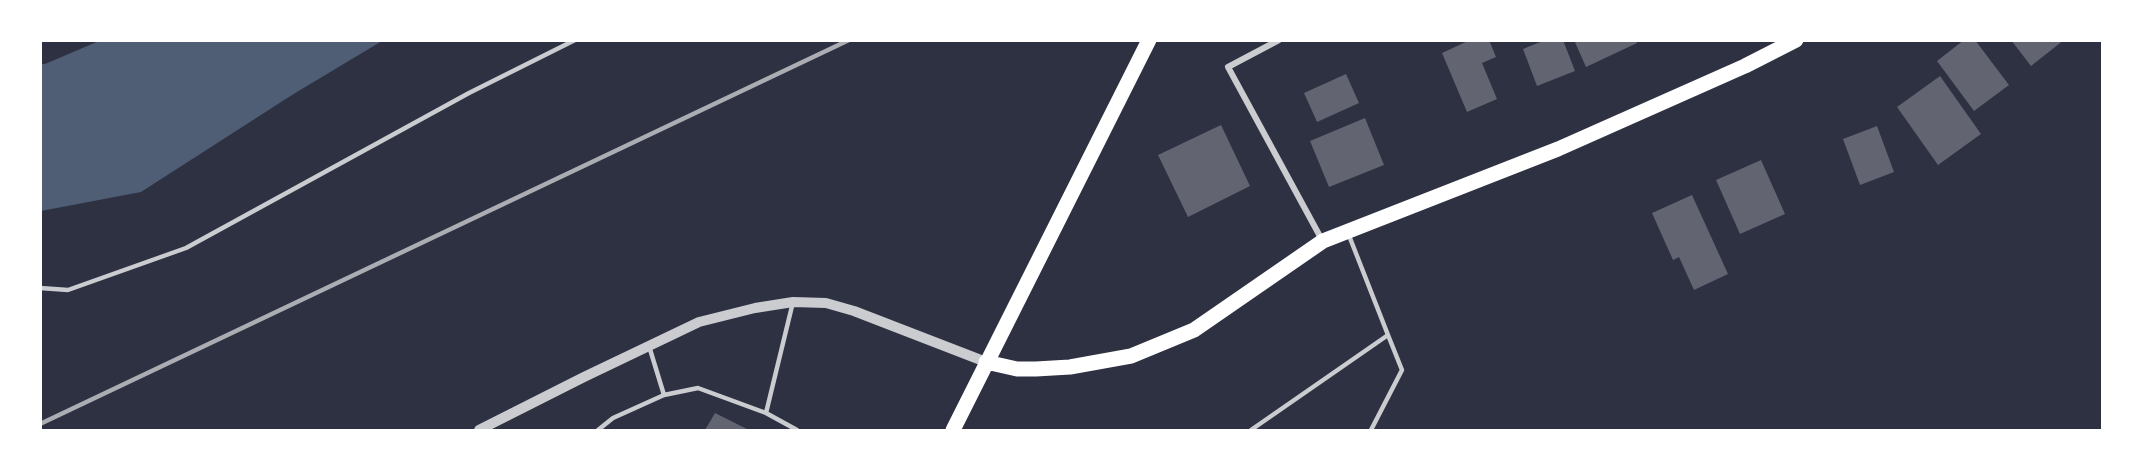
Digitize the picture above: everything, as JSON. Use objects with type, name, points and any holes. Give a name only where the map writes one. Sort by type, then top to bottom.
[{"type":"main road","points":[[953,430],[1149,40]]},
{"type":"main road","points":[[987,362],[1017,369],[1036,369],[1070,367],[1131,356],[1194,330],[1323,242],[1558,149],[1745,66],[1796,40]]},
{"type":"street","points":[[1279,40],[1228,67],[1323,242]]},
{"type":"street","points":[[479,430],[699,322],[755,308],[793,302],[826,303],[854,311],[987,362]]},
{"type":"lane","points":[[40,288],[68,290],[186,248],[469,93],[575,40]]},
{"type":"lane","points":[[1348,231],[1402,370],[1371,430]]},
{"type":"lane","points":[[766,413],[793,302]]},
{"type":"lane","points":[[1251,430],[1388,335]]},
{"type":"lane","points":[[649,346],[664,395]]},
{"type":"lane","points":[[598,430],[614,418],[664,395],[698,388],[766,413],[797,430]]},
{"type":"water","points":[[99,41],[382,41],[292,95],[141,192],[41,211],[41,64]]},
{"type":"building","points":[[1470,40],[1489,40],[1496,57],[1482,63],[1497,99],[1467,112],[1442,53]]},
{"type":"building","points":[[1545,40],[1563,40],[1575,71],[1537,86],[1523,49]]},
{"type":"building","points":[[1574,40],[1636,40],[1637,43],[1586,67]]},
{"type":"building","points":[[1964,40],[1975,40],[2009,85],[1974,111],[1937,61]]},
{"type":"building","points":[[2011,40],[2064,40],[2031,66]]},
{"type":"building","points":[[1346,74],[1359,103],[1317,122],[1304,93]]},
{"type":"building","points":[[1940,76],[1981,134],[1938,165],[1897,107]]},
{"type":"building","points":[[1365,118],[1384,165],[1329,187],[1310,141]]},
{"type":"building","points":[[1221,125],[1250,186],[1188,217],[1158,155]]},
{"type":"building","points":[[1877,126],[1894,172],[1860,185],[1843,139]]},
{"type":"building","points":[[1761,160],[1785,214],[1740,234],[1716,180]]},
{"type":"building","points":[[1692,195],[1728,274],[1694,290],[1679,257],[1673,260],[1652,213]]},
{"type":"building","points":[[715,413],[749,430],[705,430]]},
{"type":"railway","points":[[40,424],[849,40]]}]
